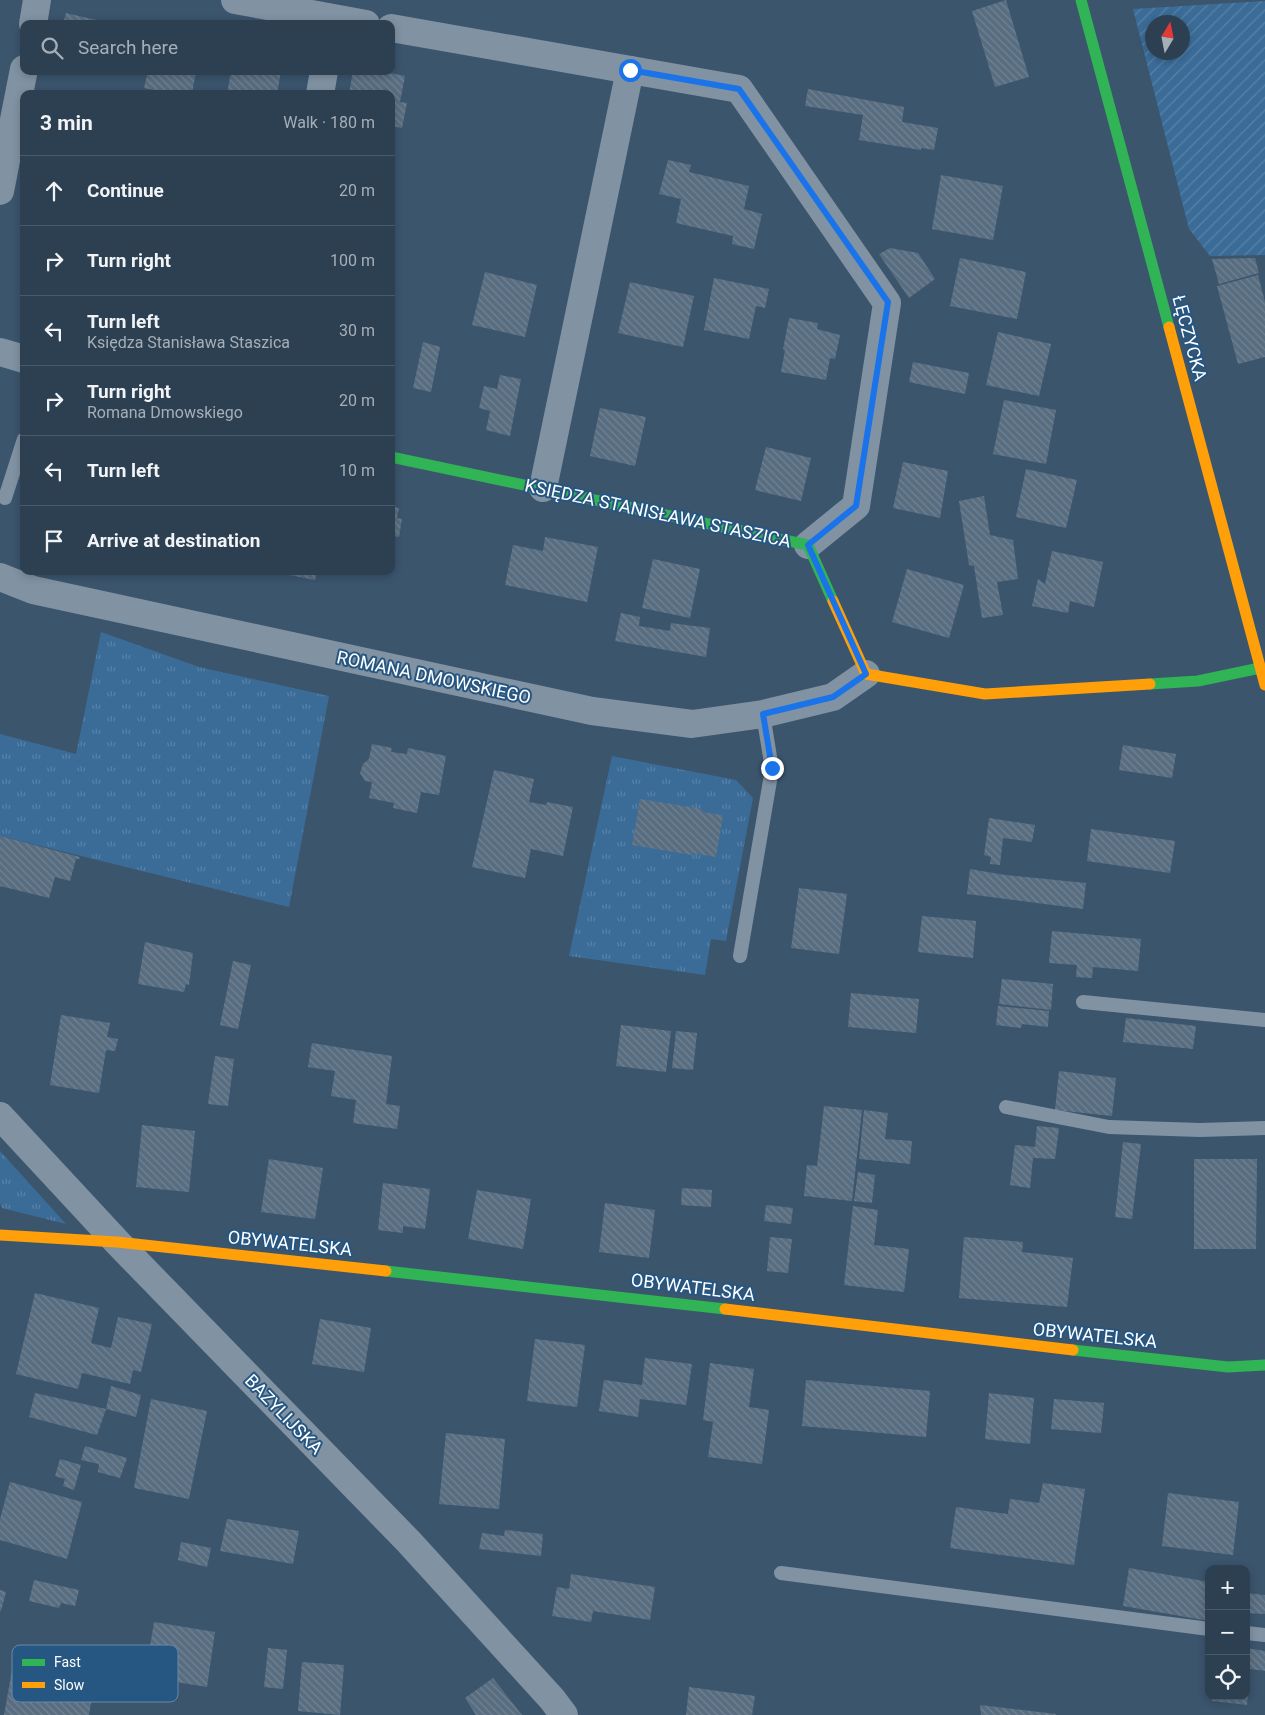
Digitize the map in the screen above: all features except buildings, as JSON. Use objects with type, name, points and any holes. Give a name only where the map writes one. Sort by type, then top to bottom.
[{"type":"street","points":[[33,20],[37,0]]},
{"type":"street","points":[[235,0],[329,20]]},
{"type":"street","name":"ŁĘCZYCKA","points":[[1081,0],[1265,686]]},
{"type":"street","points":[[395,29],[739,89],[888,302],[856,506],[808,545]]},
{"type":"street","points":[[543,488],[630,70]]},
{"type":"street","points":[[0,191],[23,75]]},
{"type":"street","points":[[321,90],[323,75]]},
{"type":"street","points":[[0,352],[20,358]]},
{"type":"street","name":"KSIĘDZA STANISŁAWA STASZICA","points":[[395,458],[808,545],[866,674]]},
{"type":"street","name":"ROMANA DMOWSKIEGO","points":[[0,577],[33,590],[592,711],[692,724],[763,714],[833,697],[866,674]]},
{"type":"street","points":[[866,674],[985,694],[1198,681],[1260,668]]},
{"type":"street","name":"BAZYLIJSKA","points":[[0,1116],[117,1242],[409,1542],[552,1699],[564,1715]]},
{"type":"street","name":"OBYWATELSKA","points":[[0,1235],[117,1242],[656,1300],[1140,1358],[1228,1367],[1265,1365]]},
{"type":"lane","points":[[5,498],[20,451]]},
{"type":"lane","points":[[740,956],[772,768],[763,714]]},
{"type":"lane","points":[[1083,1002],[1265,1020]]},
{"type":"lane","points":[[1006,1107],[1109,1127],[1200,1130],[1265,1128]]},
{"type":"lane","points":[[781,1573],[1205,1628]]},
{"type":"lane","points":[[1250,1633],[1265,1635]]},
{"type":"green space","points":[[1265,1],[1265,255],[1210,256],[1189,229],[1146,60],[1190,60],[1190,15],[1145,15],[1145,56],[1133,9]]},
{"type":"green space","points":[[101,632],[199,667],[329,696],[289,907],[0,836],[0,734],[76,754]]},
{"type":"green space","points":[[612,756],[736,780],[753,798],[726,941],[711,939],[705,975],[569,956]]},
{"type":"green space","points":[[0,1151],[66,1224],[2,1208],[0,1203]]},
{"type":"traffic: fast","points":[[1081,0],[1169,327]]},
{"type":"traffic: fast","points":[[395,458],[808,545],[833,601]]},
{"type":"traffic: fast","points":[[1150,684],[1198,681],[1260,668]]},
{"type":"traffic: fast","points":[[386,1271],[725,1309]]},
{"type":"traffic: fast","points":[[1073,1350],[1228,1367],[1265,1365]]},
{"type":"traffic: slow","points":[[1169,327],[1265,685]]},
{"type":"traffic: slow","points":[[833,601],[866,674],[985,694],[1150,684]]},
{"type":"traffic: slow","points":[[0,1235],[117,1242],[386,1271]]},
{"type":"traffic: slow","points":[[725,1309],[1073,1350]]},
{"type":"route","points":[[630,70],[739,89],[888,302],[856,506],[808,545],[866,674],[833,697],[763,714],[772,768]]}]
